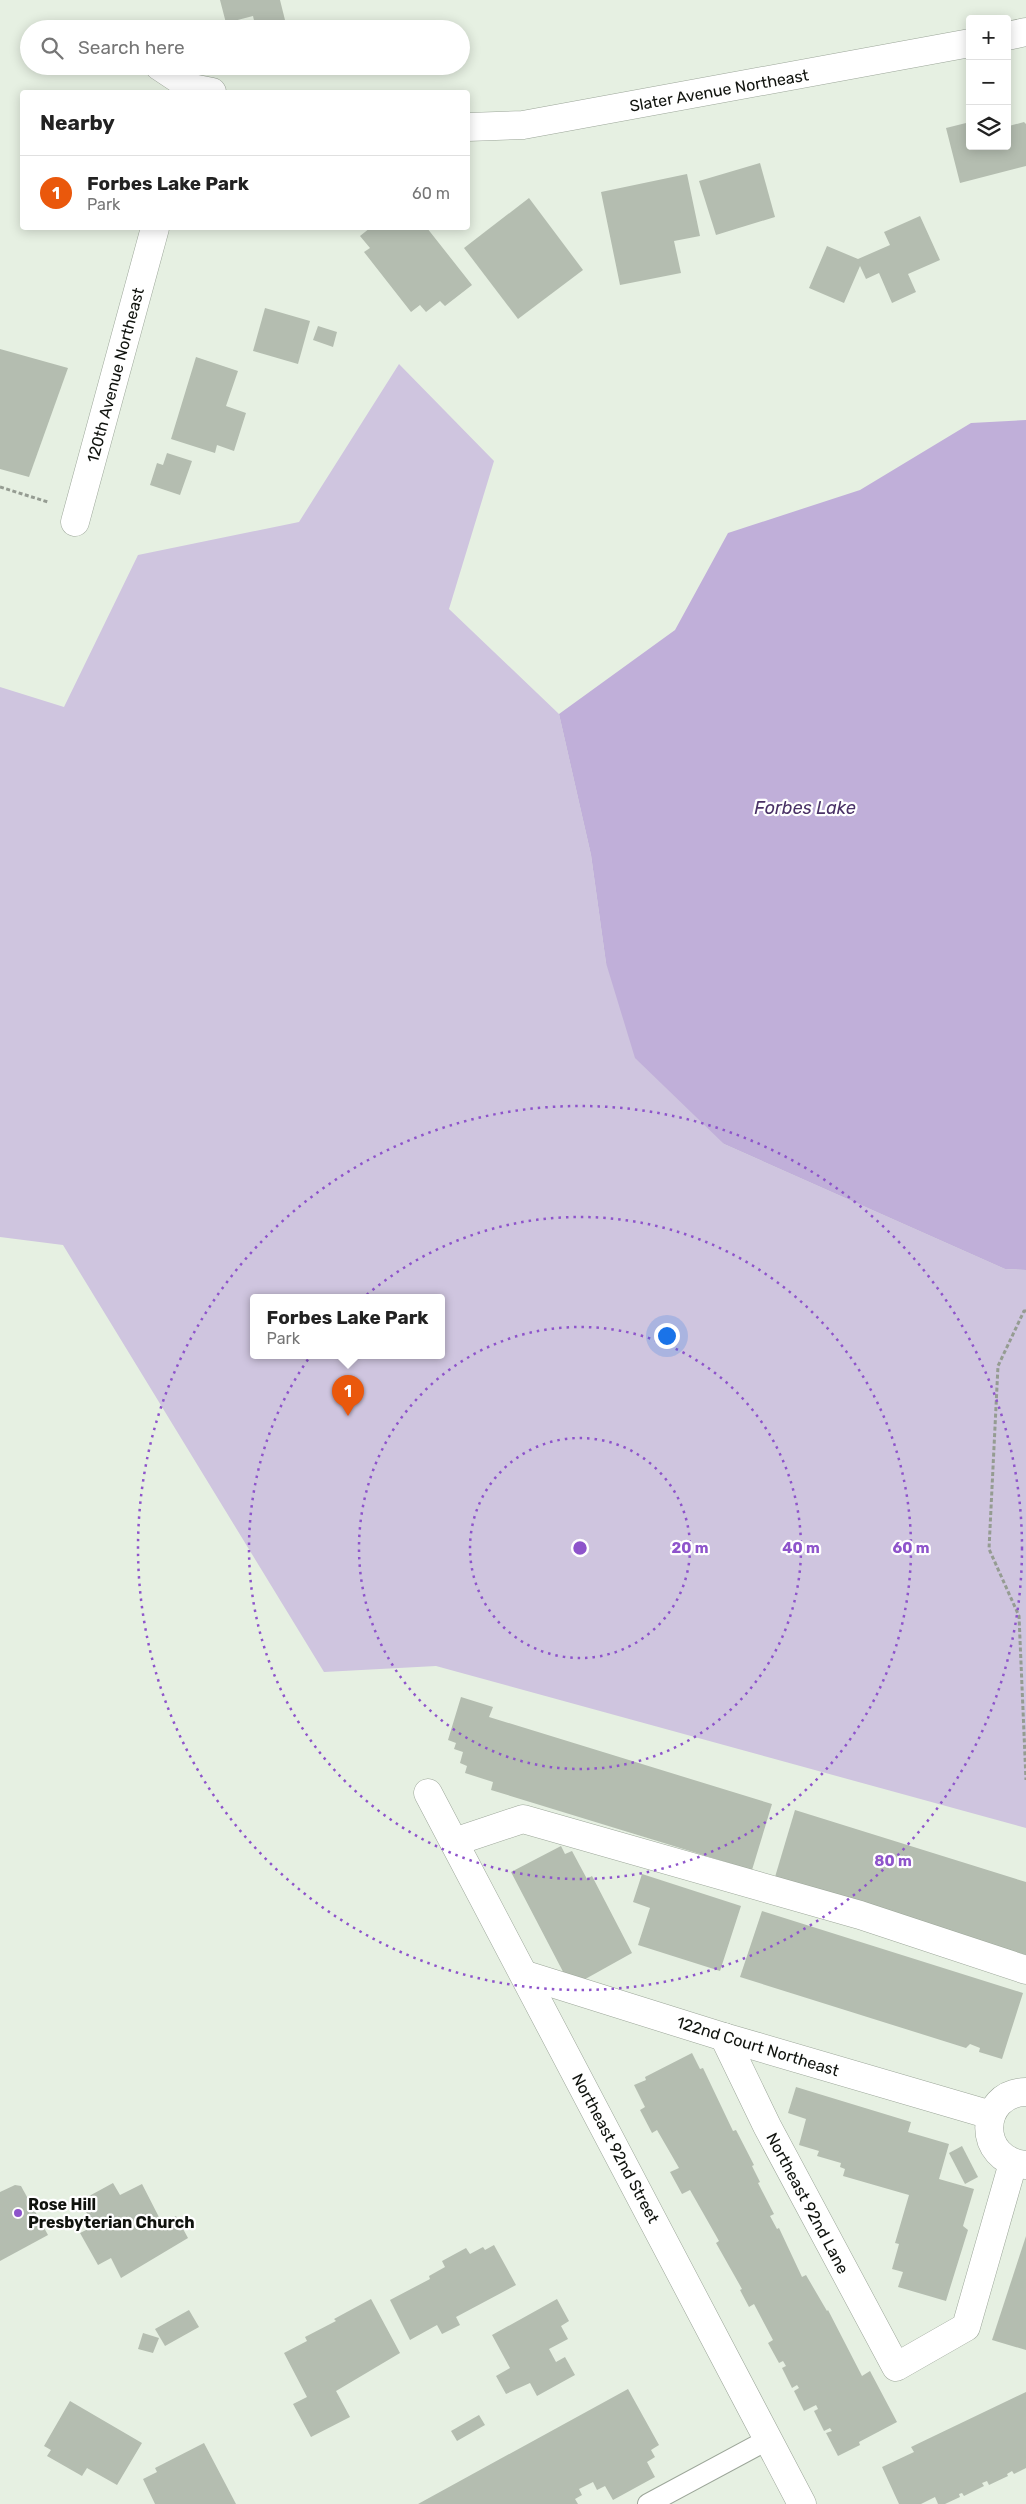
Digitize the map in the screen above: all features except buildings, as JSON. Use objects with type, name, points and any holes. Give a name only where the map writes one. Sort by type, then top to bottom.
[{"type":"street","points":[[1011,35],[1026,32]]},
{"type":"street","name":"Slater Avenue Northeast","points":[[470,127],[522,125],[966,44]]},
{"type":"street","points":[[173,75],[197,90]]},
{"type":"street","name":"120th Avenue Northeast","points":[[75,522],[154,230]]},
{"type":"street","name":"Northeast 92nd Street","points":[[428,1793],[526,1975],[802,2504]]},
{"type":"street","points":[[454,1842],[523,1819],[860,1915],[1026,1970]]},
{"type":"street","name":"122nd Court Northeast","points":[[526,1975],[724,2037],[991,2115]]},
{"type":"street","name":"Northeast 92nd Lane","points":[[724,2037],[767,2126],[896,2367],[966,2327],[1019,2164]]},
{"type":"street","points":[[1019,2164],[1003,2158],[995,2148],[990,2138],[989,2126],[991,2115],[1006,2097],[1026,2092]]},
{"type":"lane","points":[[648,2504],[768,2439]]},
{"type":"path","points":[[0,488],[53,503]]},
{"type":"path","points":[[1026,1311],[998,1366],[989,1548],[1019,1616],[1026,1780]]},
{"type":"shaded area","points":[[399,364],[494,461],[449,609],[559,714],[591,855],[606,963],[724,1144],[1005,1269],[1026,1270],[1026,1828],[436,1666],[324,1672],[63,1245],[0,1237],[0,687],[64,707],[138,555],[299,522]]},
{"type":"water","name":"Forbes Lake","points":[[1026,420],[1026,1270],[1005,1269],[724,1144],[635,1058],[606,963],[591,855],[559,714],[675,630],[728,533],[860,490],[971,423]]},
{"type":"place","name":"Forbes Lake Park","points":[[348,1416]]},
{"type":"place","name":"Rose Hill Presbyterian Church","points":[[18,2213]]}]
